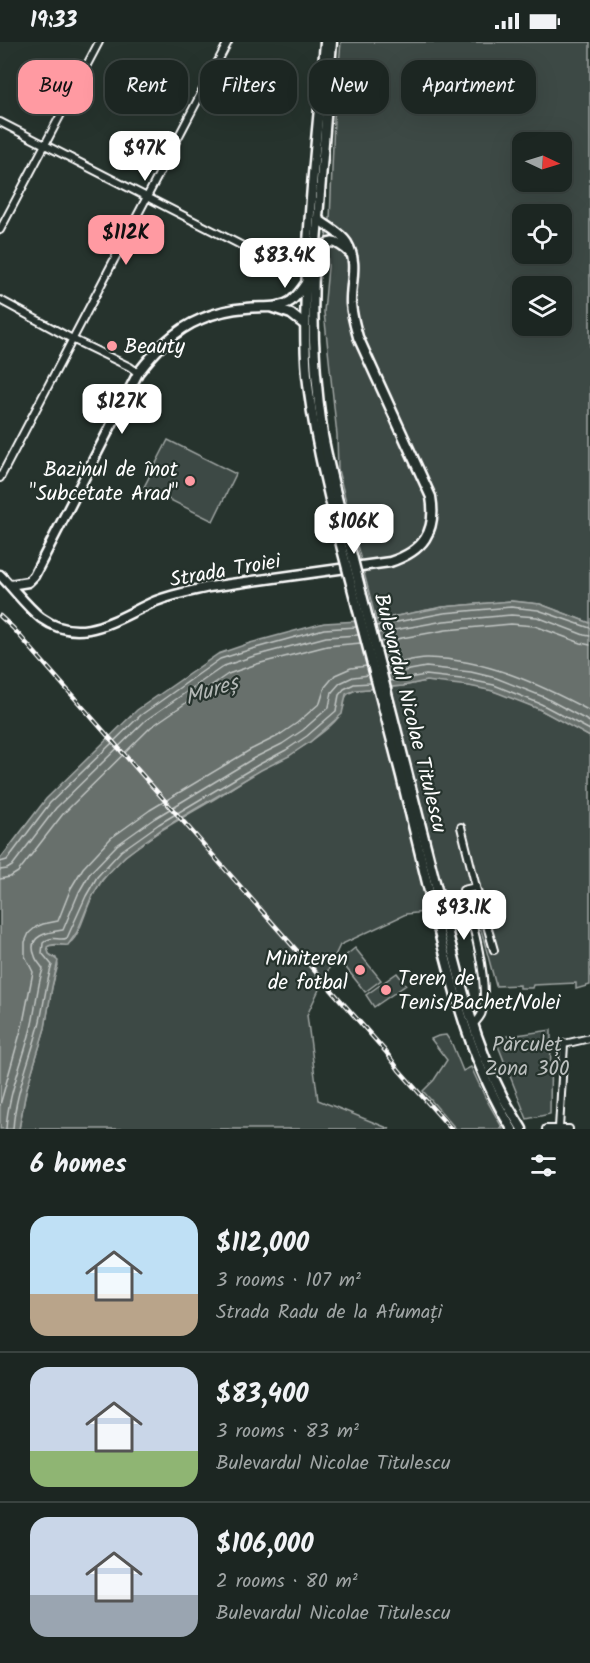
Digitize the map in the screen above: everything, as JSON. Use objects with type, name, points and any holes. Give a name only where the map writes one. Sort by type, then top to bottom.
[{"type":"main road","name":"Bulevardul Nicolae Titulescu","points":[[325,42],[306,282],[305,325],[311,405],[323,472],[346,548],[440,918],[455,993],[474,1052],[495,1099],[512,1129]]},
{"type":"main road","name":"Bulevardul Nicolae Titulescu","points":[[332,42],[313,286],[314,364],[319,407],[346,548]]},
{"type":"main road","points":[[318,219],[346,242],[352,255]]},
{"type":"main road","points":[[315,255],[324,244],[332,241],[352,255]]},
{"type":"main road","name":"Strada Troiei","points":[[0,575],[34,611],[57,627],[70,630],[93,629],[157,601],[184,593],[209,587],[375,566],[404,558],[420,544],[430,532],[432,523],[433,510],[430,497],[358,337],[351,305],[354,272],[352,255]]},
{"type":"main road","points":[[10,585],[28,582],[44,561],[138,374],[160,346],[174,334],[207,317],[229,311],[273,307],[290,302],[306,282]]},
{"type":"main road","points":[[273,307],[291,314],[305,325]]},
{"type":"main road","name":"Bulevardul Nicolae Titulescu","points":[[440,918],[482,1049],[522,1129]]},
{"type":"street","points":[[0,230],[99,42]]},
{"type":"street","points":[[0,478],[228,42]]},
{"type":"street","points":[[0,122],[278,264]]},
{"type":"street","points":[[0,300],[130,367],[138,374]]},
{"type":"street","points":[[461,827],[494,950]]},
{"type":"street","points":[[474,1024],[482,1014],[484,994],[481,964],[463,890],[477,887]]},
{"type":"street","points":[[559,1128],[564,1044],[590,1038]]},
{"type":"street","points":[[546,1129],[569,1129]]},
{"type":"green space","points":[[341,42],[590,42],[590,623],[540,604],[511,601],[443,607],[376,620],[338,470],[337,435],[324,312],[328,267],[326,237],[330,220],[334,114],[389,114],[389,60],[339,60]]},
{"type":"green space","name":"Bazinul de înot \"Subcetate Arad\"","points":[[168,440],[236,474],[213,521],[144,487]]},
{"type":"green space","points":[[426,681],[466,685],[503,694],[542,710],[590,737],[590,985],[576,989],[576,983],[533,985],[532,988],[520,988],[520,985],[496,986],[475,907],[406,914],[340,945],[307,1015],[318,1100],[390,1129],[19,1129],[26,1091],[45,1028],[58,965],[56,958],[49,954],[47,947],[66,945],[72,941],[94,893],[112,869],[138,846],[160,831],[310,742],[336,720],[344,707],[346,696],[351,692]]},
{"type":"green space","name":"Miniteren de fotbal","points":[[355,948],[381,980],[365,992],[340,960]]},
{"type":"green space","name":"Teren de Tenis/Bachet/Volei","points":[[397,973],[406,985],[374,1007],[366,995]]},
{"type":"green space","name":"Părculeț Zona 300","points":[[551,1030],[550,1114],[527,1119],[495,1038]]},
{"type":"green space","points":[[446,1035],[463,1071],[471,1067],[503,1129],[456,1129],[423,1091],[434,1080],[447,1060],[431,1039]]},
{"type":"water","name":"Mureș","points":[[511,601],[540,604],[590,623],[590,737],[539,709],[493,691],[469,686],[426,681],[403,686],[356,690],[346,694],[342,714],[311,741],[162,829],[125,856],[102,880],[91,898],[77,932],[68,945],[54,944],[47,947],[49,954],[58,961],[45,1028],[26,1091],[19,1129],[0,1129],[0,859],[46,799],[137,710],[218,654],[324,623],[376,620],[443,607]]},
{"type":"railway","points":[[0,616],[386,1052],[451,1129]]},
{"type":"place","name":"Beauty","points":[[112,346]]},
{"type":"place","name":"Bazinul de înot \"Subcetate Arad\"","points":[[190,481]]},
{"type":"place","name":"Miniteren de fotbal","points":[[360,970]]},
{"type":"place","name":"Teren de Tenis/Bachet/Volei","points":[[386,990]]}]
